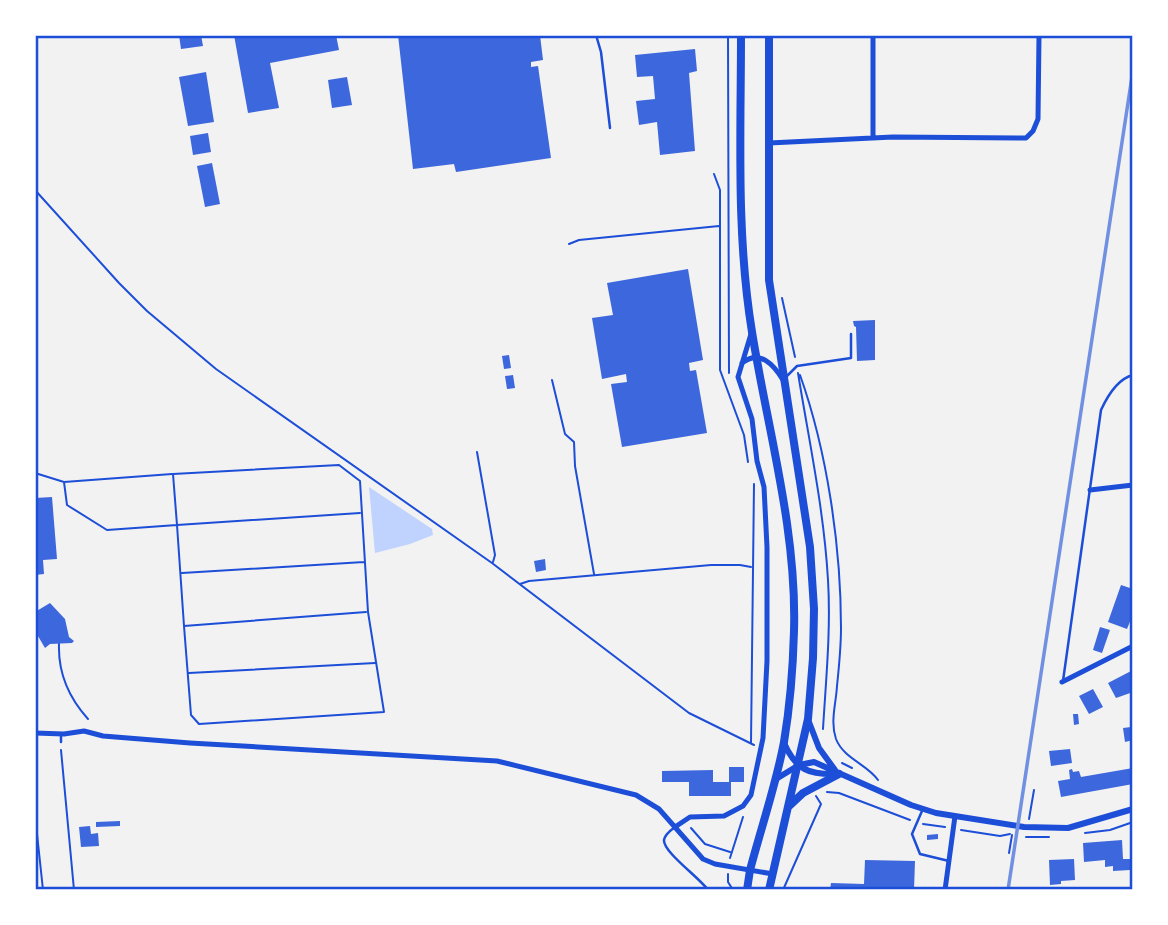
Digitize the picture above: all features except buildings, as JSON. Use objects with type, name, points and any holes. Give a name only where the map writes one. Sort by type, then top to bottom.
[{"type":"main road","points":[[741,35],[741,214],[752,331],[781,488],[791,569],[794,628],[792,680],[783,743],[747,890]]},
{"type":"main road","points":[[769,35],[769,280],[810,547],[813,658],[808,719],[769,890]]},
{"type":"main road","points":[[788,807],[812,787],[839,774]]},
{"type":"street","points":[[873,35],[873,138]]},
{"type":"street","points":[[769,143],[873,138],[1026,138],[1038,120],[1039,35]]},
{"type":"street","points":[[675,827],[696,816],[724,816],[743,806],[751,795],[764,738],[767,547],[764,487],[757,461],[752,419],[738,377],[752,331]]},
{"type":"street","points":[[741,365],[746,360],[757,357],[773,365],[783,380]]},
{"type":"street","points":[[1090,489],[1133,485]]},
{"type":"street","points":[[1062,682],[1133,646]]},
{"type":"street","points":[[808,719],[819,748],[839,774]]},
{"type":"street","points":[[35,733],[85,731],[103,736],[190,743],[497,761],[636,794],[659,809],[698,855],[715,864],[773,874]]},
{"type":"street","points":[[783,743],[807,772],[819,775],[839,774]]},
{"type":"street","points":[[774,781],[799,765],[814,762],[923,809],[955,816],[1068,828],[1133,809]]},
{"type":"street","points":[[945,890],[955,816]]},
{"type":"lane","points":[[596,35],[601,52],[610,128]]},
{"type":"lane","points":[[783,380],[797,366],[851,358],[851,334]]},
{"type":"lane","points":[[1062,682],[1101,410],[1117,386],[1133,375]]},
{"type":"lane","points":[[61,734],[61,743]]},
{"type":"lane","points":[[923,809],[912,834],[920,854],[949,861]]},
{"type":"lane","points":[[675,827],[665,836],[664,843],[670,853],[708,890]]},
{"type":"path","points":[[728,35],[729,360]]},
{"type":"path","points":[[714,174],[720,190],[720,370],[744,435],[748,462]]},
{"type":"path","points":[[35,190],[119,283],[216,369],[492,563],[689,713],[745,740]]},
{"type":"path","points":[[569,244],[579,240],[720,226]]},
{"type":"path","points":[[781,293],[797,366],[823,528],[828,579],[829,618],[822,737]]},
{"type":"path","points":[[797,366],[809,399],[820,447],[834,537],[841,627],[833,726],[840,747],[878,780],[869,776]]},
{"type":"path","points":[[552,380],[565,434],[574,442],[575,466],[594,575]]},
{"type":"path","points":[[477,452],[495,555],[492,563]]},
{"type":"path","points":[[35,473],[64,482],[173,474],[339,465],[360,481],[368,612],[384,712],[200,724],[191,715],[173,474]]},
{"type":"path","points":[[751,743],[752,488],[760,470]]},
{"type":"path","points":[[64,482],[67,505],[107,530],[362,513]]},
{"type":"path","points":[[181,573],[363,562]]},
{"type":"path","points":[[519,585],[528,581],[711,565],[752,567]]},
{"type":"path","points":[[184,626],[368,612]]},
{"type":"path","points":[[59,644],[64,680],[88,719]]},
{"type":"path","points":[[188,673],[377,663]]},
{"type":"path","points":[[61,743],[74,890]]},
{"type":"path","points":[[842,762],[860,772]]},
{"type":"path","points":[[783,890],[821,804],[812,787]]},
{"type":"path","points":[[1027,822],[1034,790]]},
{"type":"path","points":[[816,797],[825,793],[839,793],[916,823],[1000,836]]},
{"type":"path","points":[[733,890],[728,882],[728,866],[740,832],[745,811],[743,806]]},
{"type":"path","points":[[35,815],[43,890]]},
{"type":"path","points":[[685,820],[705,844],[731,852]]},
{"type":"path","points":[[1009,853],[1012,835]]},
{"type":"path","points":[[35,853],[39,852]]},
{"type":"path","points":[[35,865],[41,864]]},
{"type":"path","points":[[35,878],[42,877]]},
{"type":"water","points":[[369,487],[432,529],[433,535],[375,553]]},
{"type":"railway","points":[[1008,890],[1133,70]]}]
